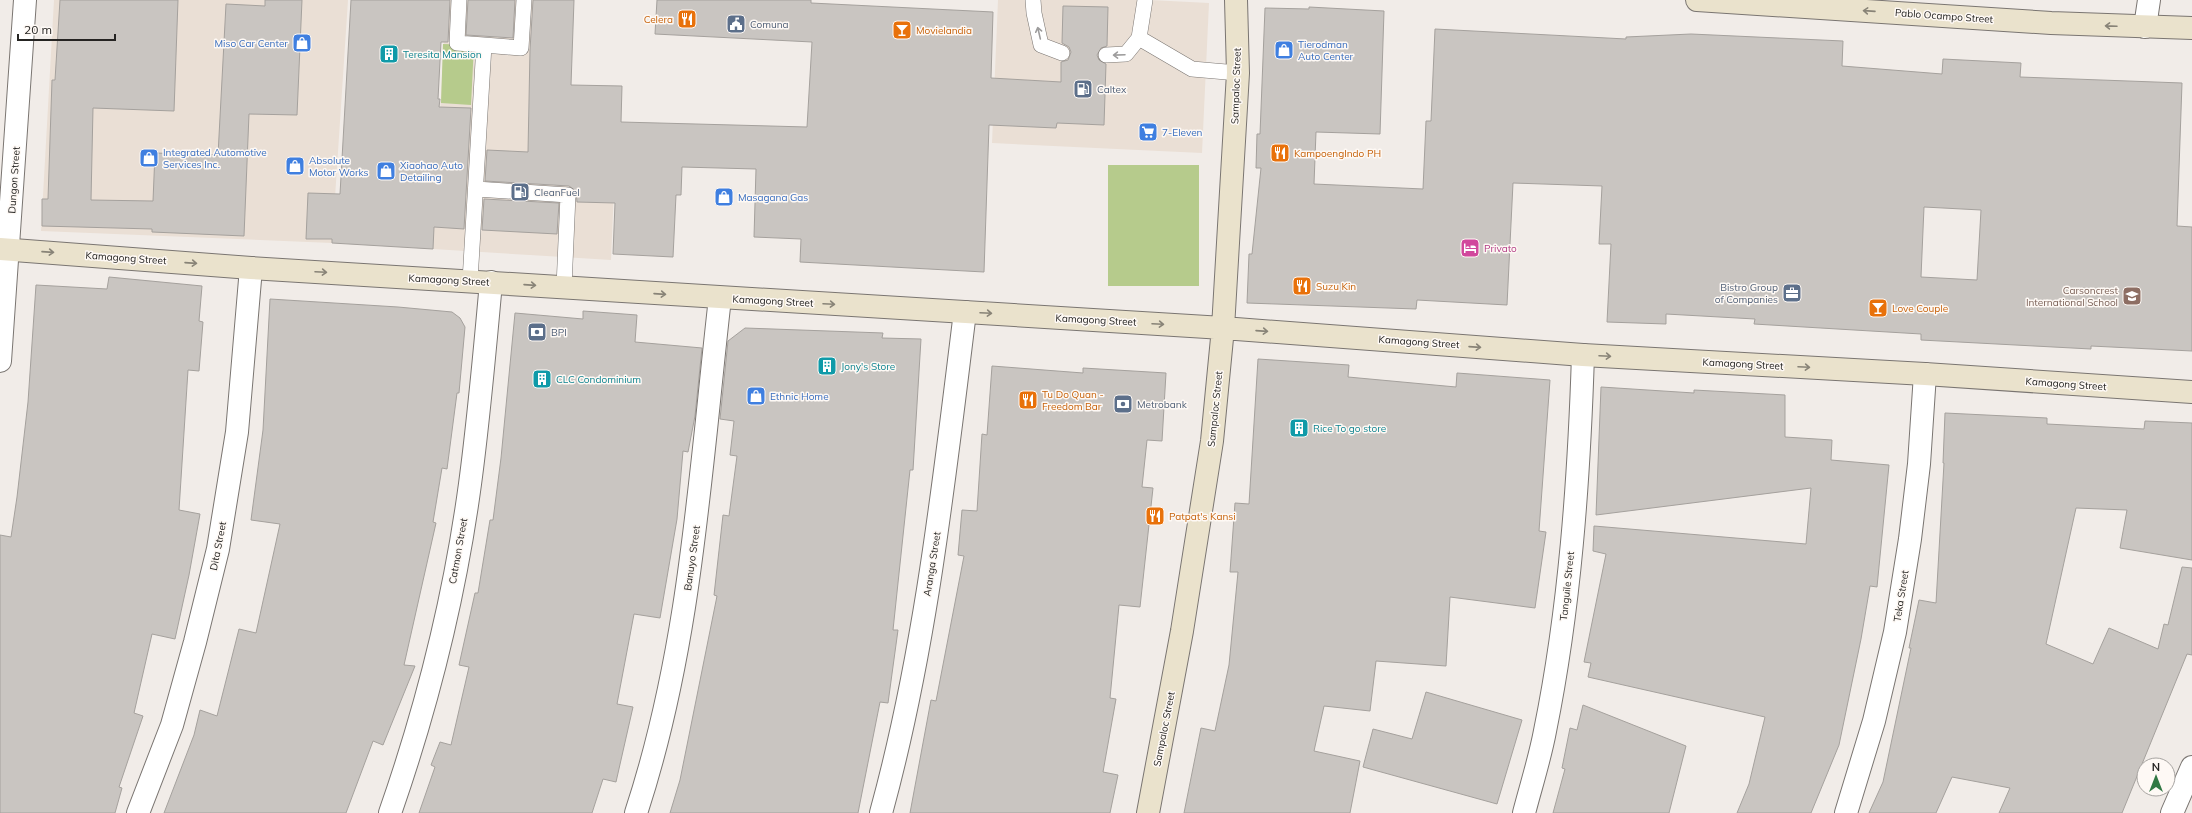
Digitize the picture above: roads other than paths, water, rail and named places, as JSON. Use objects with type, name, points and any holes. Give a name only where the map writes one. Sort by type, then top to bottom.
[{"type":"main road","name":"Sampaloc Street","points":[[1148,813],[1195,553],[1212,441],[1223,328],[1238,73],[1236,0]]},
{"type":"main road","name":"Pablo Ocampo Street","points":[[1697,0],[2051,23],[2192,28]]},
{"type":"main road","name":"Kamagong Street","points":[[4,249],[252,268],[1223,328],[1583,355],[1925,374],[2192,392]]},
{"type":"street","name":"Dungon Street","points":[[0,361],[4,249],[25,0]]},
{"type":"street","points":[[2144,27],[2149,0]]},
{"type":"street","name":"Dita Street","points":[[138,813],[172,724],[195,642],[218,549],[237,432],[252,268]]},
{"type":"street","name":"Catmon Street","points":[[390,813],[407,763],[435,664],[450,595],[470,485],[491,282]]},
{"type":"street","name":"Banuyo Street","points":[[636,813],[648,774],[678,650],[697,522],[720,298]]},
{"type":"street","name":"Aranga Street","points":[[881,813],[899,748],[933,564],[965,312]]},
{"type":"street","name":"Tanguile Street","points":[[1524,813],[1545,732],[1563,624],[1570,558],[1583,355]]},
{"type":"street","name":"Teka Street","points":[[1846,813],[1874,721],[1895,632],[1910,539],[1919,464],[1925,374]]},
{"type":"street","points":[[2172,813],[2192,768]]},
{"type":"lane","points":[[459,0],[457,43],[521,48],[524,0]]},
{"type":"lane","points":[[1034,0],[1034,13],[1041,45],[1062,53]]},
{"type":"lane","points":[[1106,55],[1126,54],[1139,38],[1145,0]]},
{"type":"lane","points":[[1139,38],[1192,70],[1238,73]]},
{"type":"lane","points":[[470,281],[484,45]]},
{"type":"lane","points":[[476,189],[568,195],[564,287]]},
{"type":"place","name":"Celera","points":[[687,19]]},
{"type":"place","name":"Comuna","points":[[736,24]]},
{"type":"place","name":"Movielandia","points":[[902,30]]},
{"type":"place","name":"Miso Car Center","points":[[302,43]]},
{"type":"place","name":"Tierodman Auto Center","points":[[1284,50]]},
{"type":"place","name":"Teresita Mansion","points":[[389,54]]},
{"type":"place","name":"Caltex","points":[[1083,89]]},
{"type":"place","name":"7-Eleven","points":[[1148,132]]},
{"type":"place","name":"KampoengIndo PH","points":[[1280,153]]},
{"type":"place","name":"Integrated Automotive Services Inc.","points":[[149,158]]},
{"type":"place","name":"Absolute Motor Works","points":[[295,166]]},
{"type":"place","name":"Xiaohao Auto Detailing","points":[[386,171]]},
{"type":"place","name":"CleanFuel","points":[[520,192]]},
{"type":"place","name":"Masagana Gas","points":[[724,197]]},
{"type":"place","name":"Privato","points":[[1470,248]]},
{"type":"place","name":"Suzu Kin","points":[[1302,286]]},
{"type":"place","name":"Bistro Group of Companies","points":[[1792,293]]},
{"type":"place","name":"Carsoncrest International School","points":[[2132,296]]},
{"type":"place","name":"Love Couple","points":[[1878,308]]},
{"type":"place","name":"BPI","points":[[537,332]]},
{"type":"place","name":"Jony's Store","points":[[827,366]]},
{"type":"place","name":"CLC Condominium","points":[[542,379]]},
{"type":"place","name":"Ethnic Home","points":[[756,396]]},
{"type":"place","name":"Tu Do Quan - Freedom Bar","points":[[1028,400]]},
{"type":"place","name":"Metrobank","points":[[1123,404]]},
{"type":"place","name":"Rice To go store","points":[[1299,428]]},
{"type":"place","name":"Patpat's Kansi","points":[[1155,516]]}]
